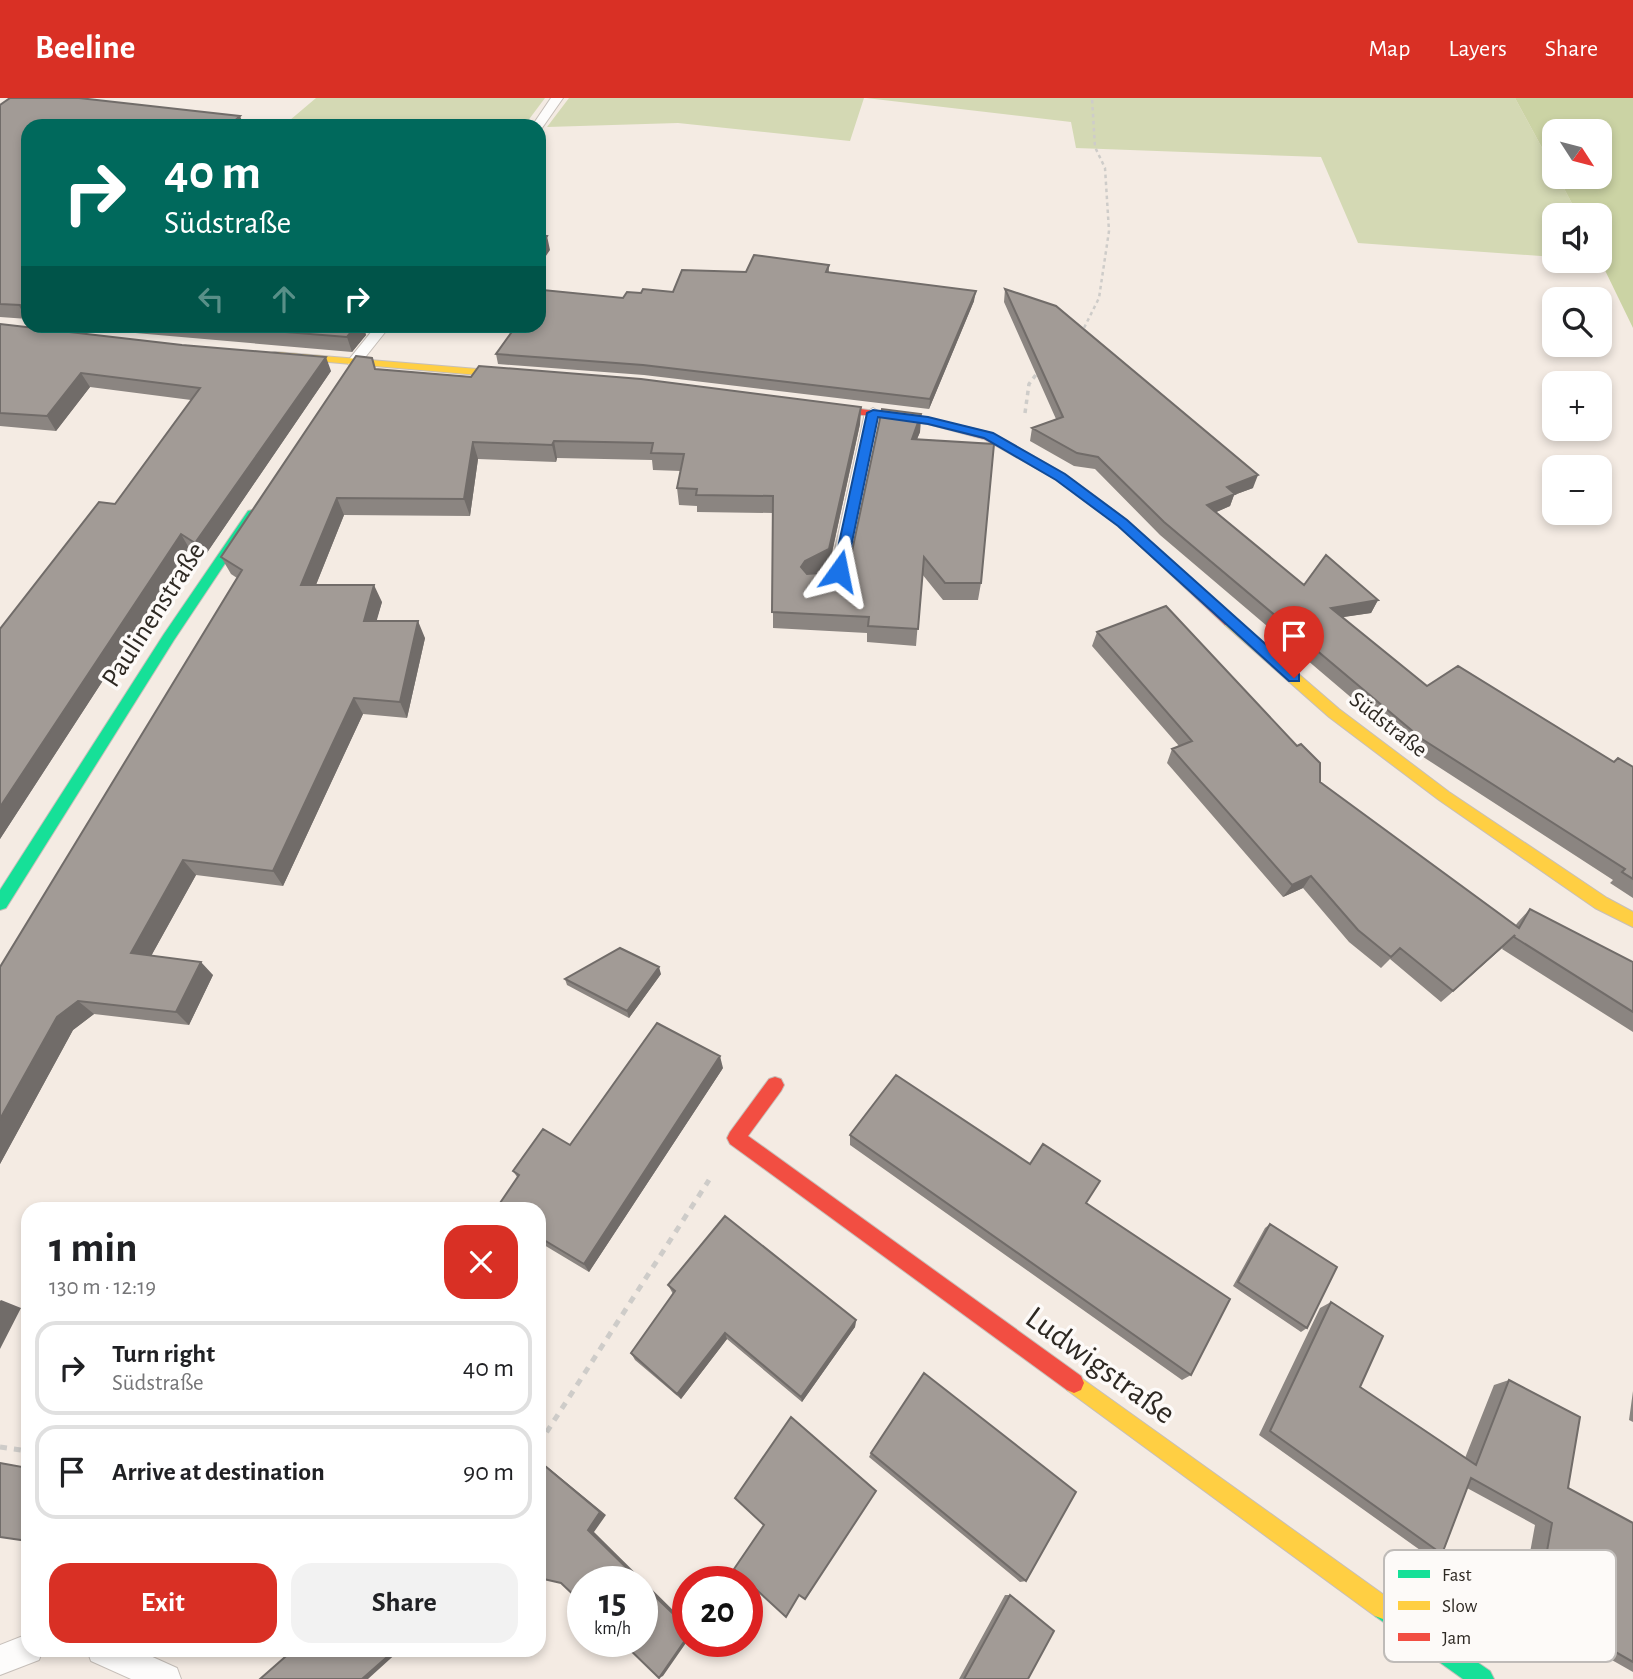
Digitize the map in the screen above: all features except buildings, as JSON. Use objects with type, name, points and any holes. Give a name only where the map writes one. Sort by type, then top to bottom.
[{"type":"street","points":[[258,354],[350,367],[547,378]]},
{"type":"street","name":"Südstraße","points":[[788,402],[928,421],[988,436],[1060,477],[1123,523],[1194,590],[1334,713],[1444,796],[1601,903],[1633,920]]},
{"type":"street","name":"Paulinenstraße","points":[[0,903],[169,637],[262,499]]},
{"type":"street","points":[[736,1138],[775,1085]]},
{"type":"street","name":"Ludwigstraße","points":[[736,1138],[1384,1608]]},
{"type":"street","name":"Ludwigstraße","points":[[1459,1662],[1482,1679]]},
{"type":"lane","points":[[543,119],[557,98]]},
{"type":"lane","points":[[350,367],[377,333]]},
{"type":"lane","points":[[813,584],[839,571],[873,413]]},
{"type":"lane","points":[[0,1660],[21,1652]]},
{"type":"lane","points":[[117,1657],[166,1679]]},
{"type":"path","points":[[1073,341],[1084,332],[1099,298],[1109,231],[1105,168],[1095,147],[1092,98]]},
{"type":"path","points":[[1005,445],[1025,418],[1030,384],[1041,367]]},
{"type":"path","points":[[546,1433],[736,1138]]},
{"type":"path","points":[[0,1447],[21,1450]]},
{"type":"green space","points":[[316,98],[545,98],[529,119],[291,119]]},
{"type":"green space","points":[[569,98],[864,98],[850,141],[678,123],[547,127]]},
{"type":"green space","points":[[866,98],[1515,98],[1542,148],[1542,189],[1564,189],[1572,203],[1542,203],[1542,256],[1358,243],[1321,157],[1076,148],[1071,122]]},
{"type":"green space","points":[[1515,98],[1633,98],[1633,328],[1606,273],[1612,273],[1612,203],[1572,203],[1564,189],[1612,189],[1612,119],[1542,119],[1542,148]]},
{"type":"traffic: fast","points":[[0,903],[169,637],[252,514]]},
{"type":"traffic: fast","points":[[1458,1662],[1482,1679]]},
{"type":"traffic: slow","points":[[275,355],[525,376]]},
{"type":"traffic: slow","points":[[1230,622],[1334,713],[1444,796],[1601,903],[1633,920]]},
{"type":"traffic: slow","points":[[1074,1383],[1383,1608]]},
{"type":"traffic: jam","points":[[808,405],[928,421],[988,436],[1061,477],[1123,523],[1230,622]]},
{"type":"traffic: jam","points":[[775,1085],[736,1138],[1074,1383]]},
{"type":"route","points":[[839,571],[873,413],[928,421],[988,436],[1060,477],[1123,523],[1294,678]]}]
